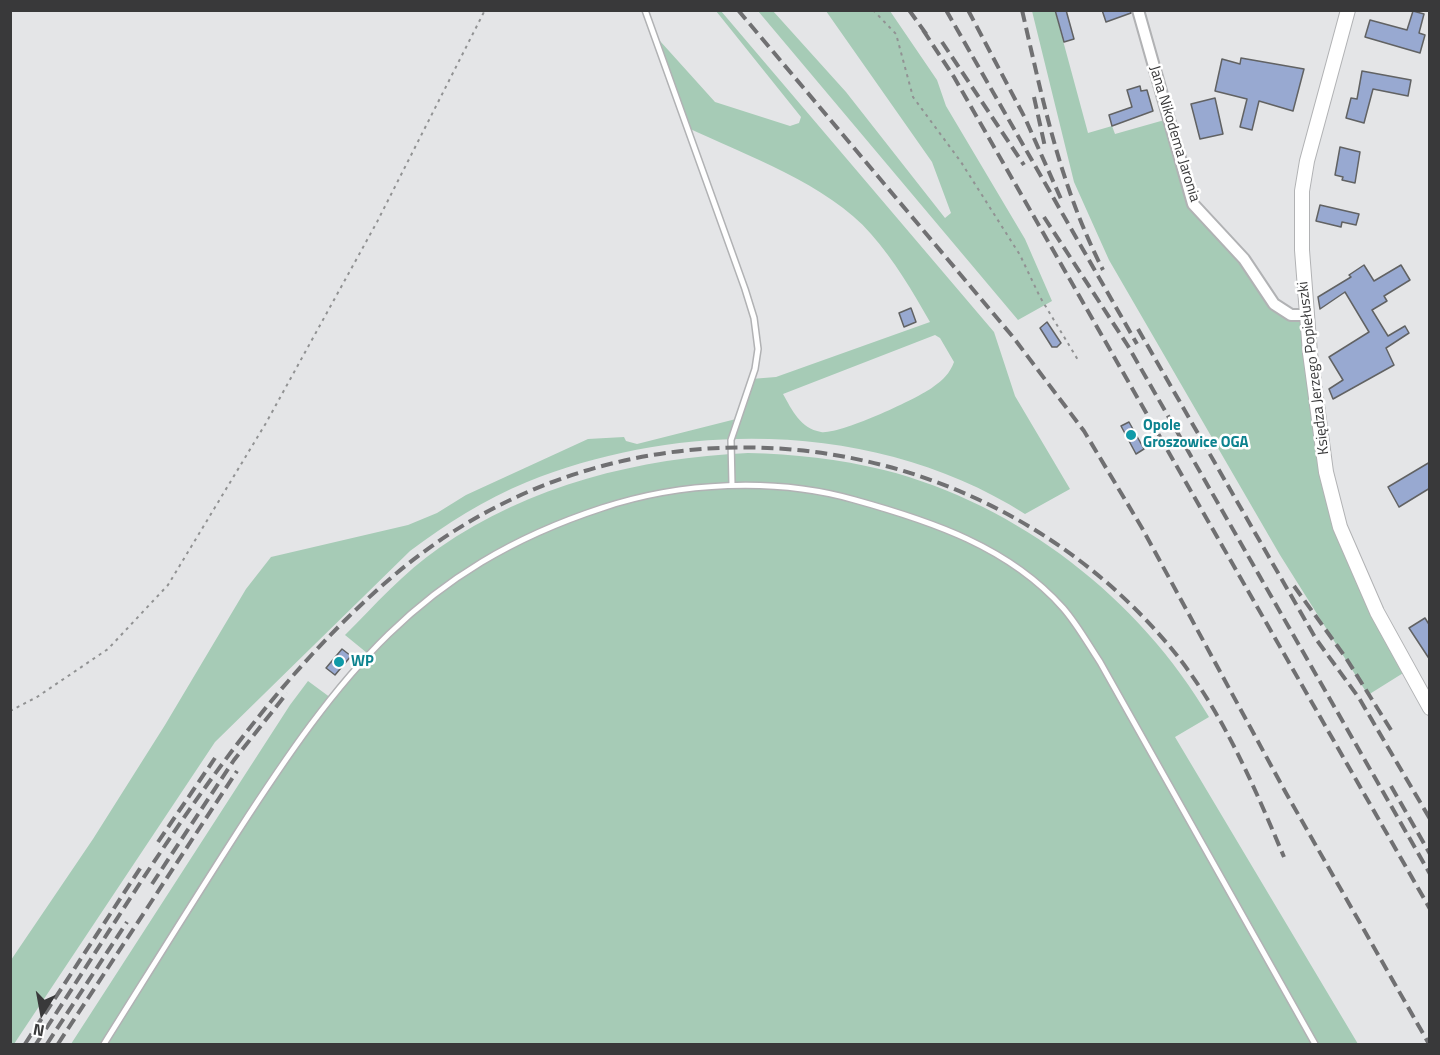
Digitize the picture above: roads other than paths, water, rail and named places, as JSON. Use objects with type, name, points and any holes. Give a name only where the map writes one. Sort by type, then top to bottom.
[{"type":"main road","name":"Księdza Jerzego Popiełuszki","points":[[1348,10],[1304,177],[1302,250],[1306,315],[1318,419],[1336,514],[1369,596],[1430,708]]},
{"type":"street","name":"Jana Nikodema Jaronia","points":[[1138,10],[1193,204],[1255,273],[1274,304],[1291,315],[1306,315]]},
{"type":"lane","points":[[645,10],[745,289],[757,333],[755,369],[731,440],[732,485]]},
{"type":"lane","points":[[104,1044],[293,748],[362,658],[386,634],[472,567],[531,534],[589,512],[653,494],[732,485],[825,493],[888,509],[980,544],[1017,567],[1047,592],[1075,622],[1100,662],[1315,1044]]},
{"type":"railway","points":[[738,10],[1013,337],[1084,431],[1142,528],[1286,793],[1429,1044]]},
{"type":"railway","points":[[909,10],[927,35]]},
{"type":"railway","points":[[946,10],[1137,344]]},
{"type":"railway","points":[[968,10],[1025,118],[1061,199]]},
{"type":"railway","points":[[1022,10],[1054,143],[1075,207],[1103,270]]},
{"type":"railway","points":[[923,30],[954,77],[1430,909]]},
{"type":"railway","points":[[942,42],[1024,165]]},
{"type":"railway","points":[[1034,97],[1045,147]]},
{"type":"railway","points":[[1044,217],[1128,346],[1430,874]]},
{"type":"railway","points":[[1138,329],[1316,639],[1359,698],[1430,819]]},
{"type":"railway","points":[[36,1044],[158,856],[200,794],[245,735],[292,677],[343,623],[398,572],[490,510],[590,469],[694,450],[800,450],[903,471],[1002,511],[1092,570],[1171,648],[1206,697],[1235,748],[1284,857]]},
{"type":"railway","points":[[1294,586],[1346,658],[1391,730]]},
{"type":"railway","points":[[152,884],[234,760],[287,693]]},
{"type":"railway","points":[[158,842],[215,758]]},
{"type":"railway","points":[[58,1044],[237,771]]},
{"type":"railway","points":[[1391,786],[1430,854]]},
{"type":"railway","points":[[25,1044],[141,867]]},
{"type":"railway","points":[[47,1044],[127,922]]},
{"type":"place","name":"Opole Groszowice OGA","points":[[1131,435]]},
{"type":"place","name":"WP","points":[[339,662]]}]
